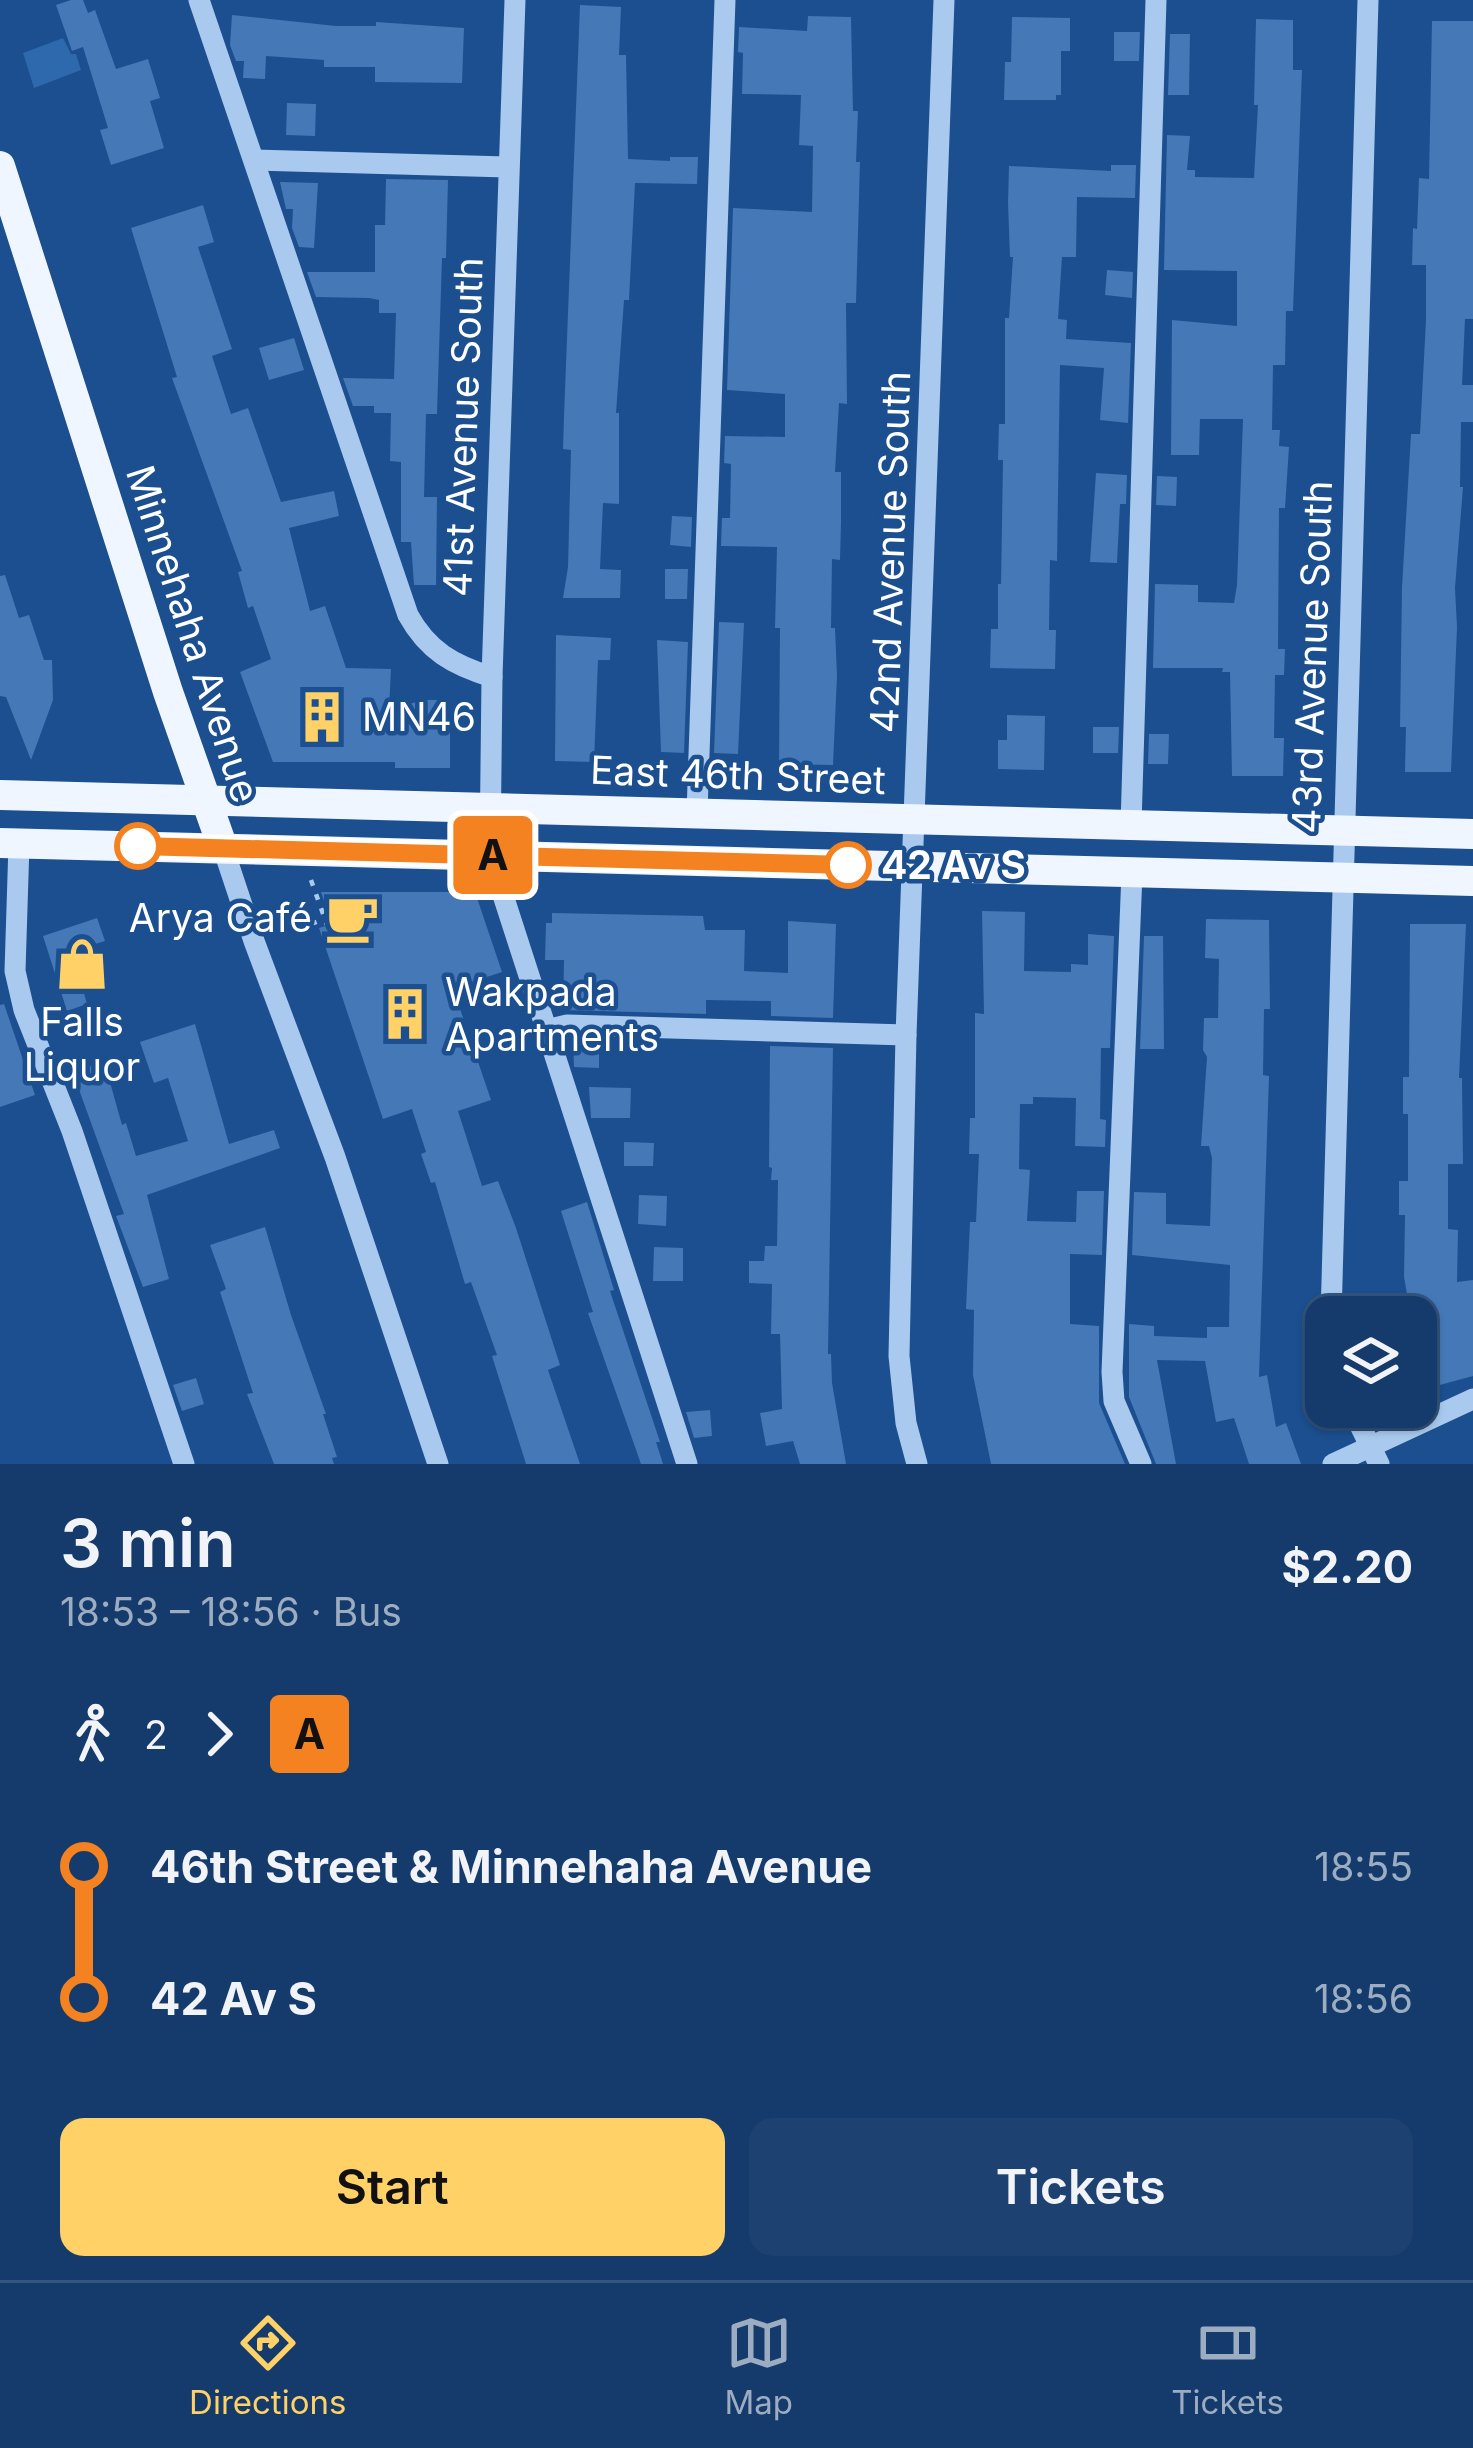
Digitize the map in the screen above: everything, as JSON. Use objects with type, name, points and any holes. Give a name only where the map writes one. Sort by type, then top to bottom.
[{"type":"main road","name":"Minnehaha Avenue","points":[[0,166],[224,848]]},
{"type":"main road","name":"East 46th Street","points":[[0,795],[1473,834]]},
{"type":"main road","points":[[10,843],[1473,881]]},
{"type":"street","points":[[199,0],[408,615],[422,639],[440,656],[492,677]]},
{"type":"street","name":"41st Avenue South","points":[[515,0],[490,855],[686,1464]]},
{"type":"street","points":[[697,813],[725,0]]},
{"type":"street","name":"42nd Avenue South","points":[[917,1464],[906,1424],[899,1356],[906,1035],[944,0]]},
{"type":"street","points":[[1131,825],[1156,0]]},
{"type":"street","name":"43rd Avenue South","points":[[1331,1296],[1368,0]]},
{"type":"street","points":[[254,160],[507,167]]},
{"type":"street","points":[[10,843],[15,971],[24,1010],[72,1131],[184,1464]]},
{"type":"street","name":"Minnehaha Avenue","points":[[224,848],[335,1156],[438,1464]]},
{"type":"street","points":[[1132,873],[1112,1372],[1114,1401],[1141,1464]]},
{"type":"street","points":[[546,1030],[567,1025],[906,1035]]},
{"type":"street","points":[[1333,1464],[1375,1455],[1473,1399]]},
{"type":"street","points":[[1362,1428],[1375,1455]]},
{"type":"path","points":[[311,879],[326,922],[311,924]]},
{"type":"shaded area","points":[[63,38],[81,70],[34,88],[23,53]]},
{"type":"building","points":[[83,0],[88,13],[95,10],[116,69],[148,59],[160,98],[150,101],[164,148],[111,165],[100,130],[108,128],[83,47],[72,51],[56,5]]},
{"type":"building","points":[[580,5],[621,7],[619,55],[626,55],[628,159],[698,157],[697,184],[635,183],[629,300],[624,300],[616,413],[619,504],[603,503],[600,569],[621,570],[620,598],[563,598],[571,450],[563,449]]},
{"type":"building","points":[[232,15],[336,26],[376,26],[376,22],[464,28],[462,83],[375,82],[375,67],[324,67],[324,60],[266,56],[265,79],[243,78],[244,61],[236,61],[230,45]]},
{"type":"building","points":[[808,16],[851,17],[853,111],[858,111],[856,162],[860,162],[856,303],[846,303],[847,404],[839,403],[835,472],[841,472],[841,523],[840,560],[832,559],[831,628],[835,628],[837,676],[833,765],[779,764],[777,547],[721,546],[722,518],[730,518],[731,464],[724,463],[725,436],[785,437],[785,394],[727,390],[733,208],[812,212],[813,146],[799,145],[801,95],[742,94],[739,27],[807,31]]},
{"type":"building","points":[[1012,17],[1070,18],[1070,51],[1061,51],[1061,95],[1056,100],[1004,100]]},
{"type":"building","points":[[1256,19],[1293,20],[1293,70],[1302,70],[1293,311],[1286,311],[1285,365],[1273,365],[1272,430],[1280,430],[1279,446],[1289,447],[1285,508],[1279,508],[1278,649],[1285,649],[1284,675],[1275,675],[1274,738],[1284,738],[1283,776],[1232,776],[1230,672],[1222,672],[1223,668],[1153,668],[1155,584],[1198,585],[1198,602],[1234,603],[1237,585],[1243,419],[1200,419],[1199,455],[1171,455],[1172,320],[1237,326],[1237,271],[1164,270],[1167,135],[1190,136],[1187,170],[1195,170],[1195,177],[1254,178]]},
{"type":"building","points":[[1432,21],[1473,21],[1473,319],[1465,319],[1462,385],[1473,385],[1473,422],[1461,422],[1463,487],[1455,588],[1451,772],[1405,772],[1406,727],[1400,727],[1402,587],[1411,434],[1420,434],[1426,320],[1426,265],[1412,265],[1413,228],[1417,229],[1419,178],[1429,179]]},
{"type":"building","points":[[1114,32],[1140,32],[1139,61],[1114,61]]},
{"type":"building","points":[[1170,34],[1190,34],[1189,95],[1168,95]]},
{"type":"building","points":[[287,103],[316,104],[315,136],[286,135]]},
{"type":"building","points":[[1111,165],[1136,165],[1135,198],[1077,197],[1076,257],[1062,257],[1058,319],[1067,320],[1066,339],[1131,343],[1128,423],[1100,420],[1104,368],[1060,365],[1057,561],[1050,560],[1049,630],[1056,630],[1055,669],[990,668],[991,629],[998,629],[1001,584],[999,424],[1005,424],[1005,318],[1009,318],[1013,257],[1009,166],[1111,171]]},
{"type":"building","points":[[386,179],[448,180],[437,414],[426,414],[424,497],[437,497],[436,585],[414,585],[411,542],[401,542],[401,462],[390,461],[391,413],[374,413],[374,406],[353,406],[343,378],[394,379],[396,313],[379,313],[379,300],[369,298],[316,297],[307,272],[375,272],[375,225],[385,225]]},
{"type":"building","points":[[280,182],[318,183],[314,248],[299,247],[292,228],[293,209],[286,209]]},
{"type":"building","points":[[203,205],[214,242],[198,247],[232,349],[212,356],[231,414],[248,408],[281,502],[334,491],[339,516],[289,528],[310,611],[325,606],[346,668],[391,669],[389,710],[423,700],[450,700],[450,768],[395,768],[395,762],[273,762],[240,672],[271,659],[253,606],[248,608],[238,572],[242,571],[172,378],[177,377],[131,228]]},
{"type":"building","points":[[1107,270],[1133,272],[1132,298],[1105,295]]},
{"type":"building","points":[[294,338],[304,370],[269,380],[259,348]]},
{"type":"building","points":[[1096,473],[1127,475],[1126,504],[1120,504],[1117,563],[1090,562]]},
{"type":"building","points":[[1157,476],[1177,477],[1176,506],[1156,505]]},
{"type":"building","points":[[672,516],[692,517],[691,547],[670,545]]},
{"type":"building","points":[[665,569],[688,569],[687,599],[665,599]]},
{"type":"building","points":[[5,575],[19,618],[29,615],[44,660],[52,660],[53,700],[31,760],[6,697],[0,696],[0,576]]},
{"type":"building","points":[[719,622],[744,623],[738,754],[714,753]]},
{"type":"building","points":[[556,635],[611,638],[610,660],[598,660],[594,762],[555,761]]},
{"type":"building","points":[[657,640],[688,642],[684,753],[661,752]]},
{"type":"building","points":[[1007,715],[1045,716],[1044,770],[998,769],[998,740],[1007,740]]},
{"type":"building","points":[[1093,727],[1119,727],[1118,753],[1093,753]]},
{"type":"building","points":[[1149,734],[1169,734],[1168,764],[1148,764]]},
{"type":"building","points":[[321,892],[475,892],[502,972],[453,988],[491,1100],[458,1111],[482,1186],[498,1181],[516,1228],[560,1365],[548,1370],[580,1464],[526,1464],[492,1356],[497,1355],[471,1282],[465,1284],[435,1182],[431,1183],[421,1154],[426,1152],[412,1109],[383,1119],[319,928],[332,924]]},
{"type":"building","points":[[982,911],[1025,912],[1024,971],[1071,972],[1071,964],[1088,965],[1088,934],[1114,936],[1110,1048],[1101,1048],[1100,1119],[1106,1120],[1105,1147],[1075,1146],[1076,1098],[1033,1097],[1033,1104],[1020,1104],[1019,1169],[1030,1170],[1027,1221],[1076,1222],[1077,1191],[1104,1191],[1102,1255],[1070,1254],[1070,1324],[1099,1326],[1099,1403],[1125,1464],[991,1464],[973,1375],[974,1310],[966,1309],[979,1154],[969,1154],[970,1118],[975,1118],[975,1013],[984,1014]]},
{"type":"building","points":[[552,913],[703,916],[705,930],[745,930],[744,971],[788,973],[788,921],[836,924],[833,1018],[771,1016],[771,1001],[706,1000],[706,1014],[563,1010],[564,960],[545,960],[546,923],[552,923]]},
{"type":"building","points":[[97,918],[105,941],[72,951],[87,1004],[67,1011],[43,936]]},
{"type":"building","points":[[1206,919],[1269,920],[1259,1377],[1267,1375],[1276,1427],[1286,1423],[1301,1464],[1249,1464],[1234,1418],[1216,1422],[1205,1361],[1157,1360],[1176,1464],[1156,1464],[1129,1397],[1129,1324],[1154,1326],[1154,1336],[1207,1338],[1207,1327],[1229,1327],[1230,1265],[1132,1255],[1134,1192],[1166,1193],[1166,1224],[1210,1226],[1212,1158],[1209,1146],[1201,1146],[1207,1057],[1204,1018],[1218,1018],[1219,959],[1205,958]]},
{"type":"building","points":[[1410,924],[1466,924],[1459,1078],[1463,1164],[1448,1164],[1448,1229],[1458,1230],[1457,1282],[1473,1280],[1473,1376],[1437,1386],[1437,1296],[1407,1296],[1404,1277],[1405,1215],[1399,1215],[1399,1181],[1408,1181],[1403,1077],[1409,1077]]},
{"type":"building","points":[[1144,936],[1163,936],[1164,1049],[1140,1049]]},
{"type":"building","points":[[4,1004],[35,1095],[0,1107],[0,1005]]},
{"type":"building","points":[[195,1024],[229,1144],[274,1130],[280,1148],[147,1195],[169,1279],[143,1287],[116,1216],[124,1214],[73,1073],[104,1061],[136,1156],[188,1141],[168,1078],[154,1083],[140,1042]]},
{"type":"building","points":[[573,1040],[599,1041],[599,1068],[574,1067]]},
{"type":"building","points":[[770,1046],[833,1048],[828,1354],[846,1464],[800,1464],[793,1441],[766,1446],[760,1413],[782,1409],[780,1334],[771,1334],[772,1284],[749,1283],[749,1261],[764,1261],[765,1246],[777,1246],[778,1180],[771,1180],[769,1167]]},
{"type":"building","points":[[589,1087],[631,1088],[630,1118],[591,1118]]},
{"type":"building","points":[[624,1142],[654,1143],[653,1166],[624,1166]]},
{"type":"building","points":[[639,1195],[667,1196],[666,1226],[638,1224]]},
{"type":"building","points":[[587,1202],[663,1464],[641,1464],[588,1313],[593,1312],[561,1211]]},
{"type":"building","points":[[265,1227],[326,1414],[337,1457],[332,1458],[334,1464],[274,1464],[247,1394],[253,1393],[210,1245]]},
{"type":"building","points":[[654,1247],[683,1248],[683,1281],[653,1281]]},
{"type":"building","points":[[196,1378],[204,1404],[182,1411],[173,1385]]},
{"type":"building","points":[[710,1410],[712,1436],[694,1438],[686,1412]]},
{"type":"bus line","name":"A","points":[[138,846],[848,865]]},
{"type":"place","name":"MN46","points":[[322,717]]},
{"type":"place","name":"42 Av S","points":[[848,865]]},
{"type":"place","name":"Arya Café","points":[[352,918]]},
{"type":"place","name":"Falls Liquor","points":[[82,964]]},
{"type":"place","name":"Wakpada Apartments","points":[[405,1014]]}]
